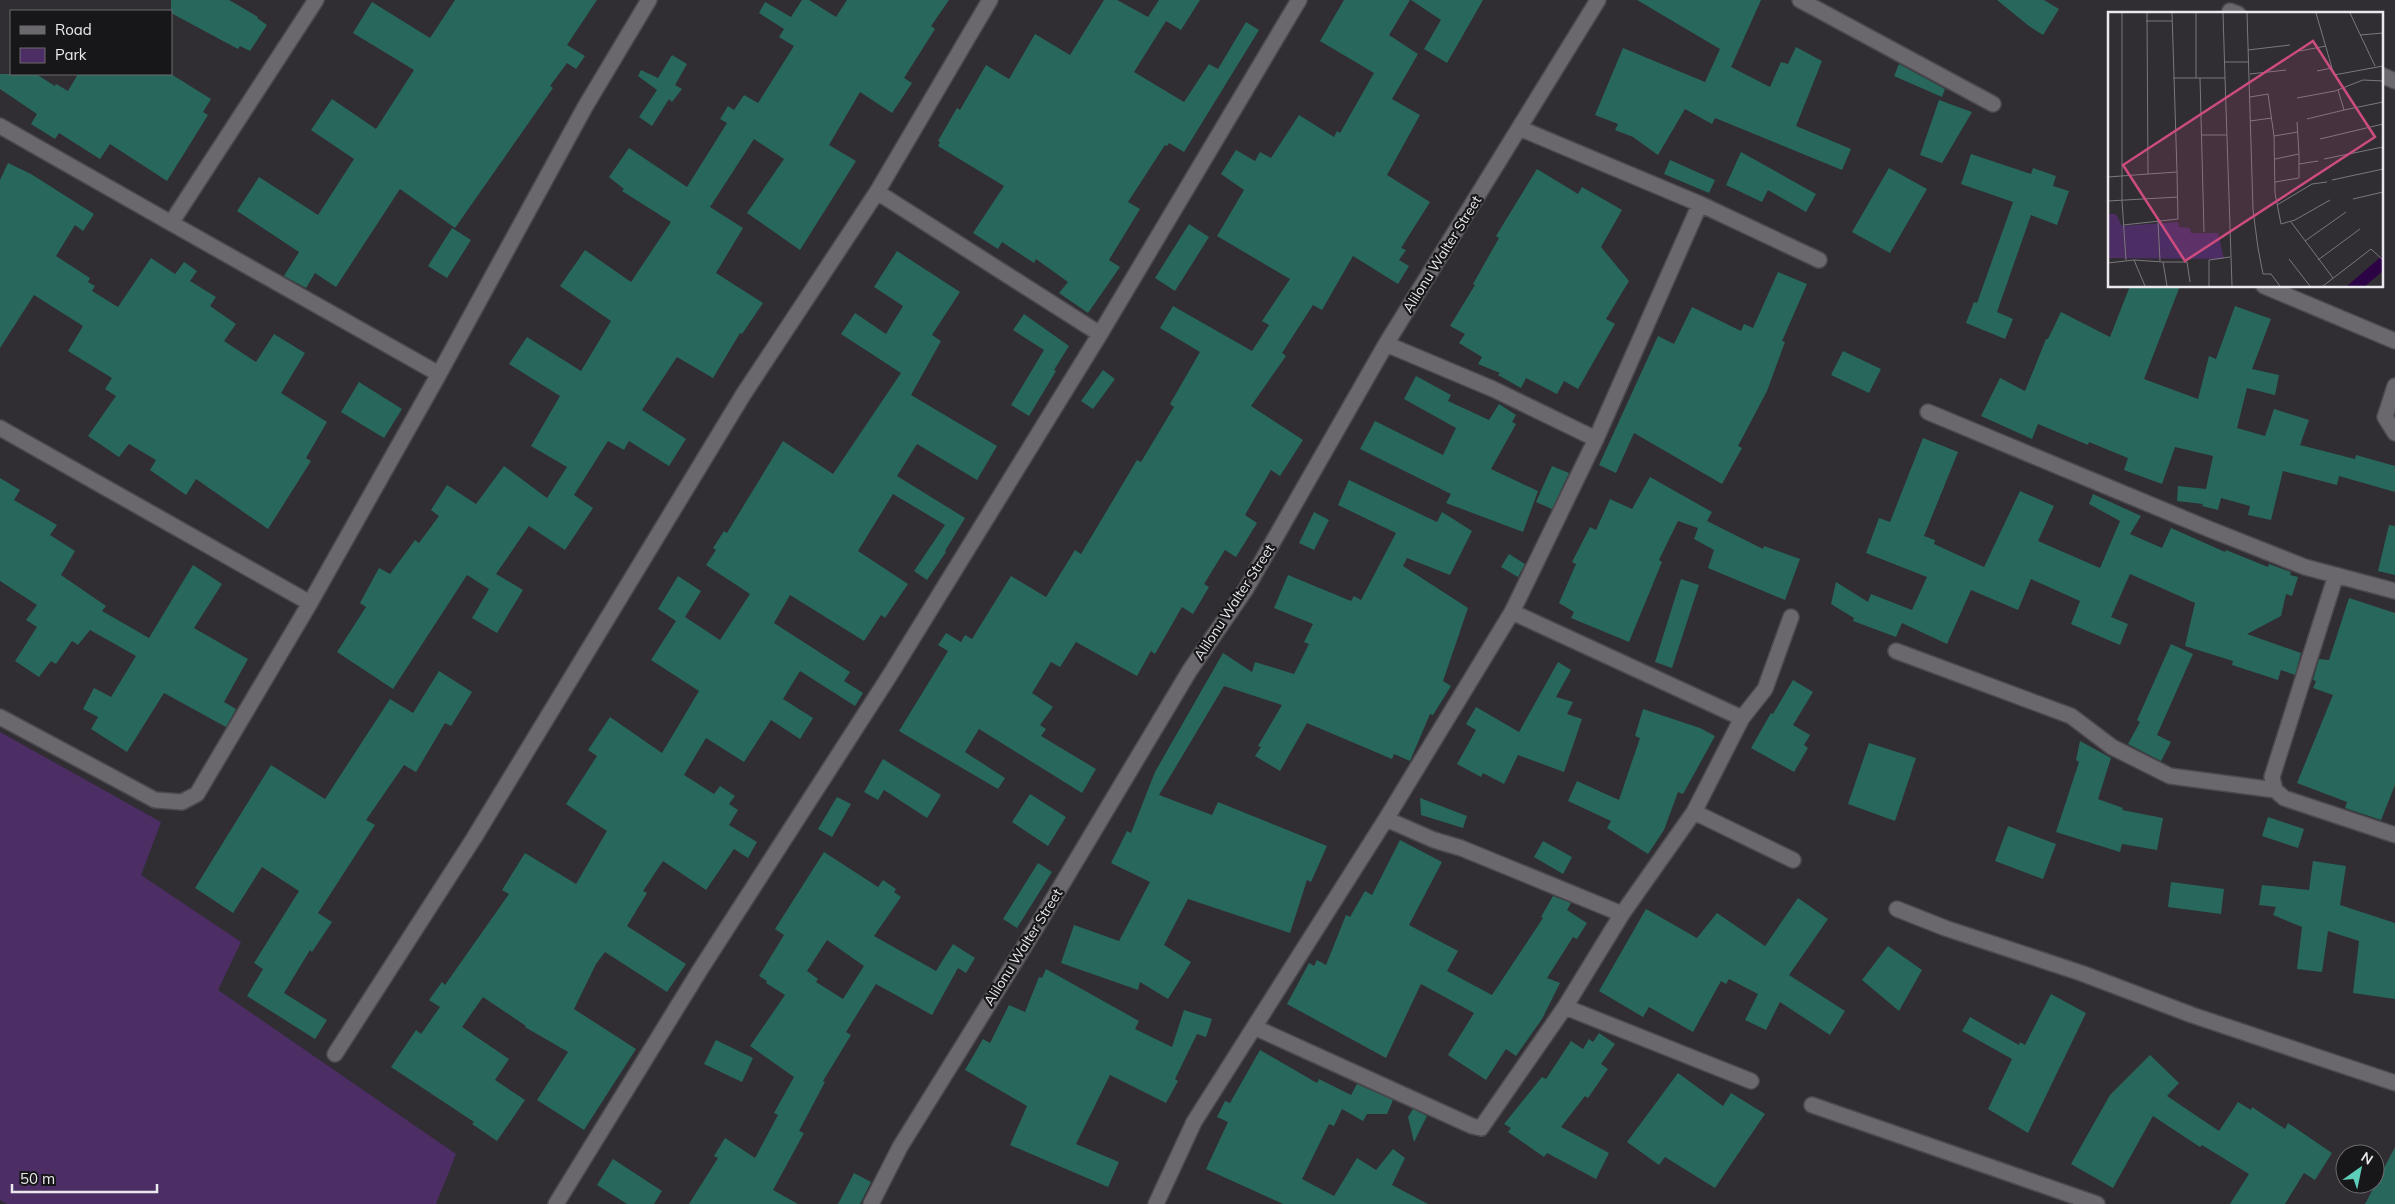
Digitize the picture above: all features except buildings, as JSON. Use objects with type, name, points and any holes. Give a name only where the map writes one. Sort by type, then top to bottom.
[{"type":"street","points":[[171,223],[316,0]]},
{"type":"street","points":[[0,718],[95,770],[155,800],[182,802],[196,794],[310,604],[439,374],[585,107],[649,0]]},
{"type":"street","points":[[335,1054],[474,838],[743,395],[877,192],[990,0]]},
{"type":"street","points":[[556,1204],[695,978],[890,675],[1100,334],[1299,0]]},
{"type":"street","name":"Alilonu Walter Street","points":[[871,1204],[900,1147],[1037,926],[1190,670],[1246,589],[1386,344],[1598,0]]},
{"type":"street","points":[[1800,0],[1993,104]]},
{"type":"street","points":[[2382,75],[2395,81]]},
{"type":"street","points":[[0,126],[439,374]]},
{"type":"street","points":[[1519,128],[1700,204],[1819,260]]},
{"type":"street","points":[[877,192],[1100,334]]},
{"type":"street","points":[[1156,1204],[1194,1122],[1386,819],[1512,612],[1596,439],[1700,204]]},
{"type":"street","points":[[2269,288],[2395,341]]},
{"type":"street","points":[[1386,344],[1493,389],[1596,439]]},
{"type":"street","points":[[2395,386],[2385,417],[2395,433]]},
{"type":"street","points":[[1928,412],[2209,530],[2304,566],[2395,591]]},
{"type":"street","points":[[0,428],[310,604]]},
{"type":"street","points":[[2275,790],[2272,777],[2336,575]]},
{"type":"street","points":[[1512,612],[1742,718]]},
{"type":"street","points":[[1254,1027],[1481,1128],[1566,1007],[1622,914],[1694,812],[1742,718],[1765,689],[1791,617]]},
{"type":"street","points":[[1896,651],[2071,716],[2112,747],[2170,776],[2275,790],[2284,798],[2395,835]]},
{"type":"street","points":[[1694,812],[1793,860]]},
{"type":"street","points":[[1386,819],[1434,840],[1461,848],[1622,914]]},
{"type":"street","points":[[1897,909],[1945,928],[2081,973],[2192,1015],[2395,1083]]},
{"type":"street","points":[[1566,1007],[1751,1081]]},
{"type":"street","points":[[1812,1105],[2097,1204]]},
{"type":"green space","points":[[0,732],[161,822],[141,875],[241,942],[218,990],[456,1154],[436,1204],[7,1204],[0,1200]]}]
